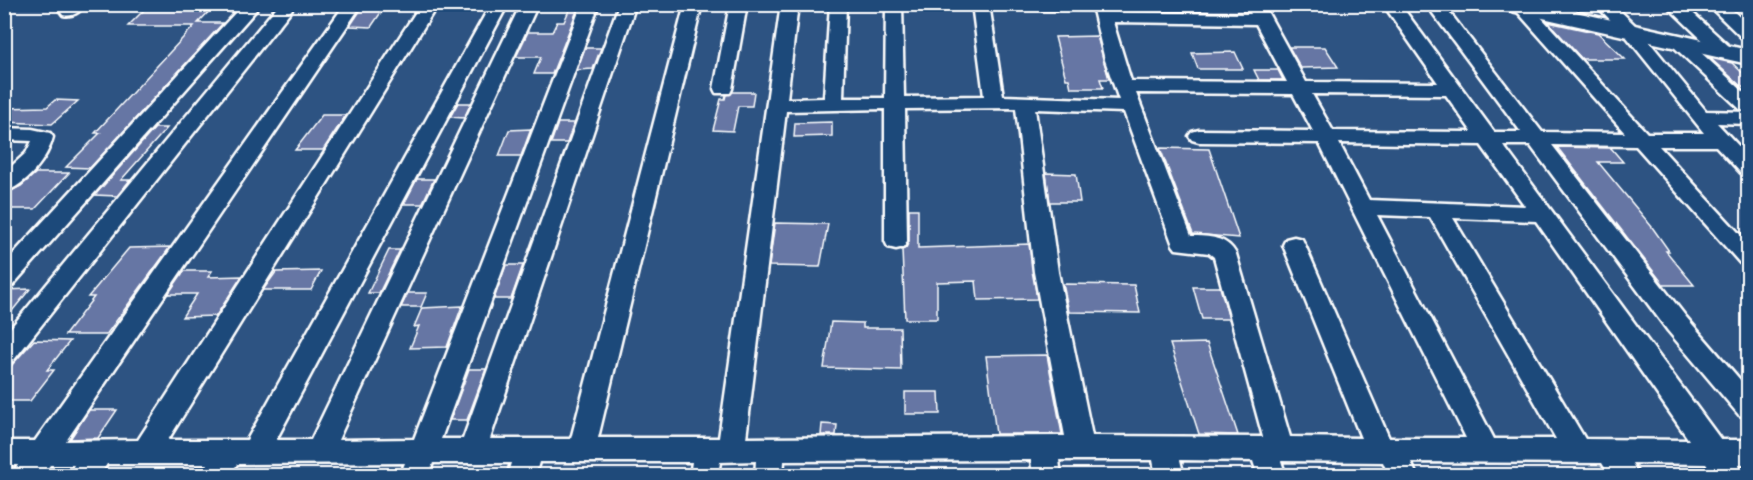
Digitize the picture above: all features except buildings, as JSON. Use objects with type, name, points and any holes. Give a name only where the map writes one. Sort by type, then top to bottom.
[{"type":"street","points":[[4,280],[247,10],[229,4]]},
{"type":"street","points":[[4,354],[288,4]]},
{"type":"street","points":[[26,476],[354,4]]},
{"type":"street","points":[[145,453],[430,4]]},
{"type":"street","points":[[233,460],[500,4]]},
{"type":"street","points":[[319,452],[530,4]]},
{"type":"street","points":[[419,464],[591,4]]},
{"type":"street","points":[[472,452],[628,4]]},
{"type":"street","points":[[580,451],[694,4]]},
{"type":"street","points":[[723,89],[739,4]]},
{"type":"street","points":[[714,459],[776,105],[790,4]]},
{"type":"street","points":[[833,104],[838,4]]},
{"type":"street","points":[[894,4],[896,241]]},
{"type":"street","points":[[981,4],[994,102]]},
{"type":"street","points":[[1023,4],[1153,11],[1257,12],[1326,137],[1486,451]]},
{"type":"street","points":[[1391,4],[1540,214],[1731,476]]},
{"type":"street","points":[[1434,4],[1677,324],[1749,407]]},
{"type":"street","points":[[1603,4],[1632,32],[1700,117],[1749,168]]},
{"type":"street","points":[[1673,4],[1725,52]]},
{"type":"street","points":[[1715,4],[1749,34]]},
{"type":"street","points":[[1515,7],[1567,12],[1632,32],[1749,57]]},
{"type":"street","points":[[1515,7],[1749,257]]},
{"type":"street","points":[[1101,9],[1113,60],[1181,239],[1184,243],[1213,245],[1225,254],[1272,449],[1272,476]]},
{"type":"street","points":[[1679,42],[1749,105]]},
{"type":"street","points":[[776,105],[1024,103],[1298,87],[1452,89]]},
{"type":"street","points":[[1024,103],[1046,272],[1081,448]]},
{"type":"street","points":[[1700,117],[1749,118]]},
{"type":"street","points":[[4,134],[43,137],[42,146],[34,157],[4,185]]},
{"type":"street","points":[[1199,136],[1722,140]]},
{"type":"street","points":[[1362,207],[1540,214]]},
{"type":"street","points":[[1437,210],[1577,451]]},
{"type":"street","points":[[1294,245],[1386,450],[1403,476]]},
{"type":"street","points":[[4,453],[145,453],[233,460],[319,452],[419,464],[472,452],[525,463],[580,451],[770,463],[1046,463],[1081,448],[1167,463],[1272,449],[1749,452]]},
{"type":"street","points":[[1610,451],[1625,476]]},
{"type":"street","points":[[82,476],[99,453]]}]
